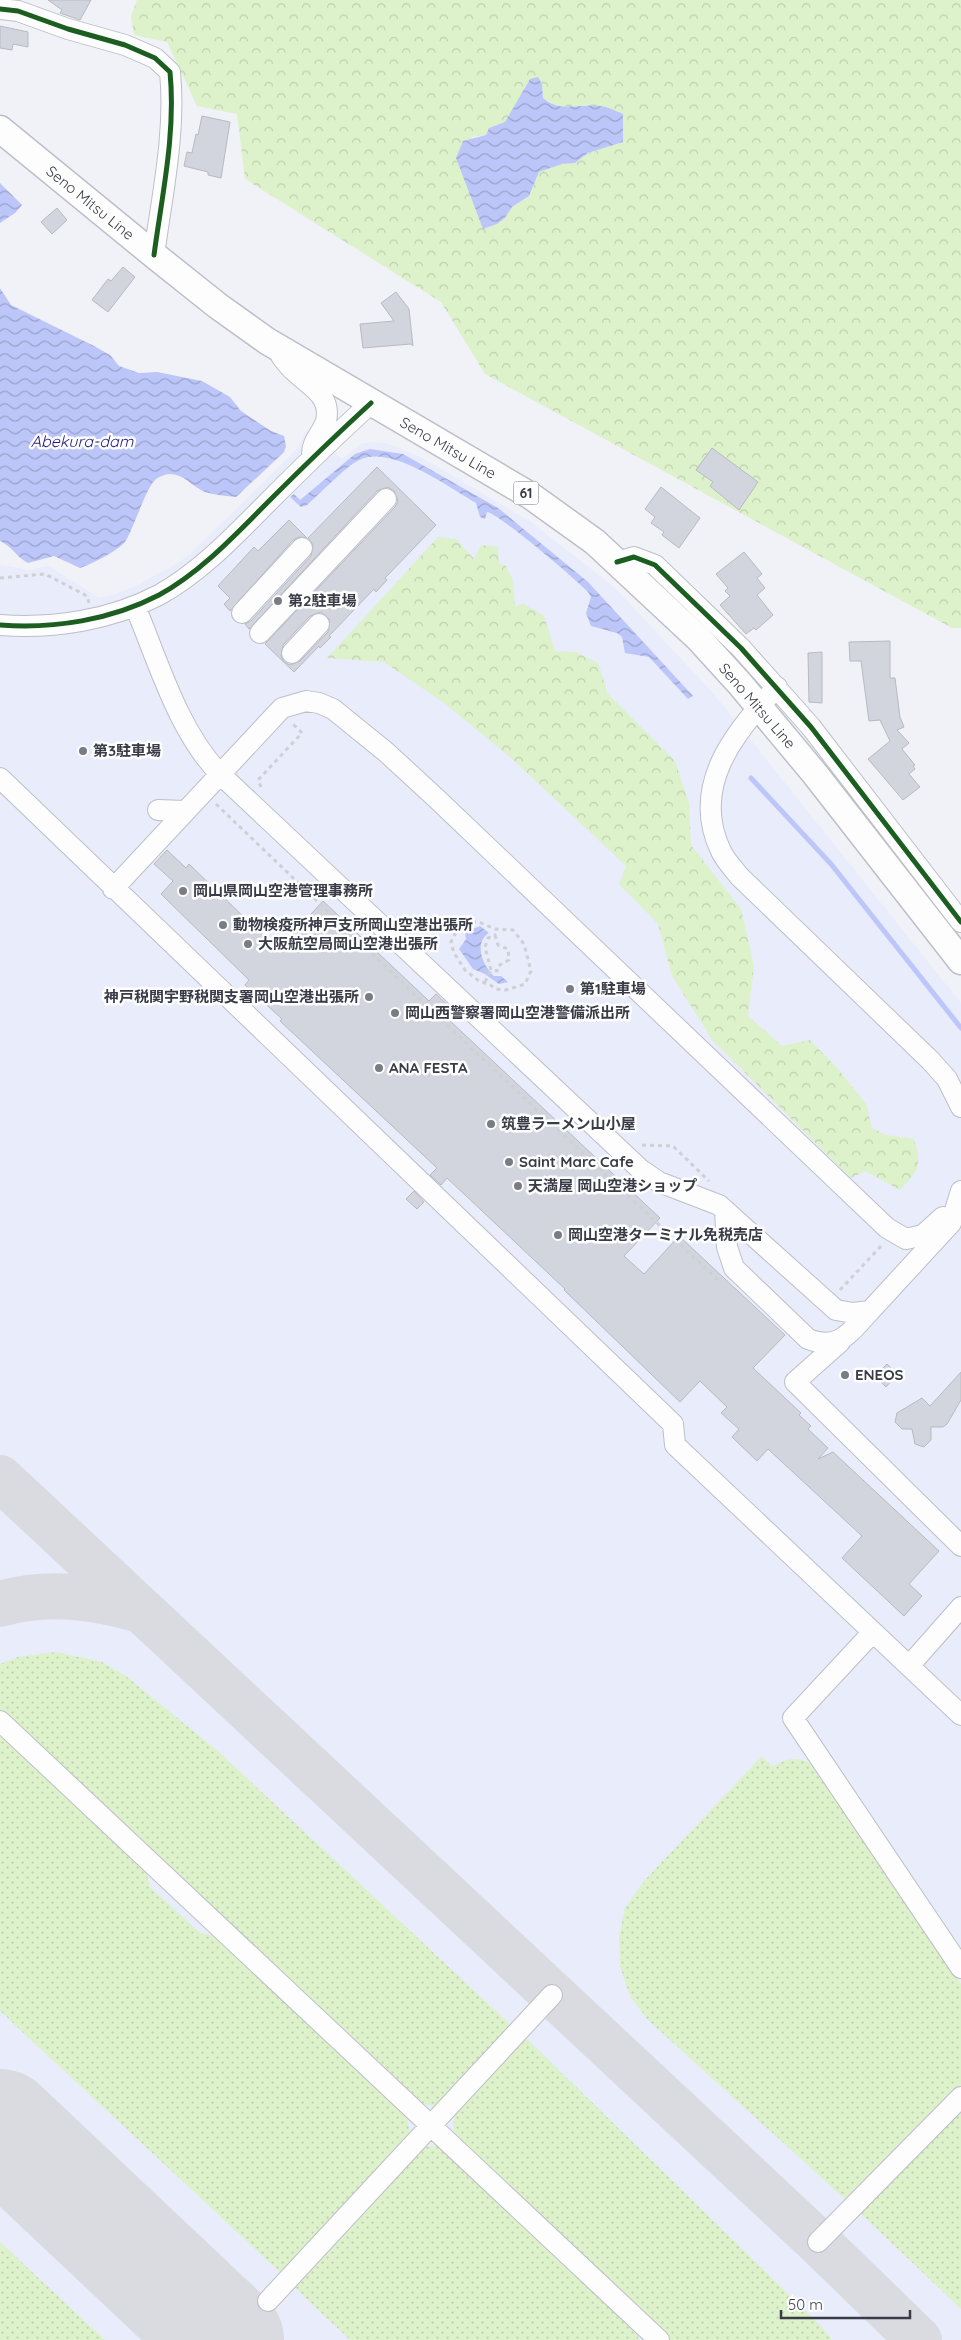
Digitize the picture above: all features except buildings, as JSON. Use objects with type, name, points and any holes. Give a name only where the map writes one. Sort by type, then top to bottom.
[{"type":"main road","name":"Seno Mitsu Line","points":[[0,128],[154,255],[218,306],[267,341],[531,496],[595,542],[699,639],[815,774],[961,961]]},
{"type":"street","points":[[12,6],[68,29],[125,45],[155,58],[170,72],[173,99],[154,255]]},
{"type":"street","points":[[267,341],[295,372],[314,386],[326,407],[326,421],[312,448],[312,458]]},
{"type":"street","points":[[0,625],[57,625],[93,618],[135,606],[185,578],[249,521],[371,403]]},
{"type":"street","points":[[260,632],[386,498]]},
{"type":"street","points":[[242,613],[302,548]]},
{"type":"street","points":[[617,562],[634,557],[655,566],[741,648],[777,687],[961,922]]},
{"type":"street","points":[[135,606],[184,723],[203,755],[220,774],[644,1173],[659,1182],[711,1200],[725,1210],[836,1310],[853,1313],[870,1311]]},
{"type":"street","points":[[292,653],[319,624]]},
{"type":"street","points":[[777,687],[758,707],[719,763],[712,781],[710,806],[713,832],[722,853],[739,876],[930,1060],[947,1079],[961,1106]]},
{"type":"street","points":[[113,889],[281,709],[306,701],[319,703],[332,709],[386,752],[887,1228],[906,1239],[923,1235],[958,1212]]},
{"type":"street","points":[[0,778],[113,889],[673,1424],[674,1446],[961,1715]]},
{"type":"street","points":[[158,810],[185,811]]},
{"type":"street","points":[[725,1210],[727,1247],[734,1268],[808,1339],[822,1344],[840,1342]]},
{"type":"street","points":[[958,1212],[870,1311],[840,1342],[795,1382],[961,1546]]},
{"type":"street","points":[[909,1666],[961,1607]]},
{"type":"street","points":[[873,1632],[793,1718],[961,1968]]},
{"type":"street","points":[[0,1721],[659,2340]]},
{"type":"street","points":[[268,2301],[552,1995]]},
{"type":"street","points":[[818,2242],[961,2097]]},
{"type":"path","points":[[0,578],[45,574],[87,596],[89,606]]},
{"type":"path","points":[[267,793],[260,786],[258,780],[302,732],[281,709]]},
{"type":"path","points":[[210,798],[441,1020],[724,1286]]},
{"type":"path","points":[[472,922],[479,922],[495,929],[514,930],[519,934],[531,971],[525,984],[506,990],[496,989],[471,976],[454,952],[451,942],[455,934],[472,922]]},
{"type":"path","points":[[491,970],[496,971],[498,966],[509,960],[508,950],[498,945],[495,929]]},
{"type":"path","points":[[485,982],[491,970],[485,947],[488,938],[495,934]]},
{"type":"path","points":[[638,1144],[673,1146],[716,1188]]},
{"type":"path","points":[[839,1291],[883,1244],[876,1237]]},
{"type":"shaded area","points":[[306,431],[342,459],[361,444],[373,442],[385,443],[419,456],[531,522],[615,588],[713,693],[961,1003],[961,2340],[0,2340],[0,565],[29,570],[49,566],[99,598],[113,595],[138,585],[167,570],[189,555],[297,449]]},
{"type":"green space","points":[[137,0],[961,0],[961,628],[952,628],[485,374],[441,302],[245,179],[237,114],[197,106],[167,42],[134,35],[131,16]],"holes":[[[538,78],[542,84],[543,98],[547,101],[563,106],[575,107],[586,105],[623,142],[588,153],[575,163],[562,164],[539,172],[529,196],[512,207],[505,218],[497,224],[483,229],[472,137],[486,135],[489,128],[505,123],[530,79]]]},
{"type":"green space","points":[[438,537],[456,539],[474,559],[481,545],[498,547],[499,563],[506,566],[513,581],[515,606],[524,604],[544,616],[555,651],[575,652],[598,663],[608,694],[675,761],[689,803],[691,845],[741,909],[754,966],[748,1016],[782,1046],[810,1040],[838,1069],[866,1104],[872,1128],[886,1135],[914,1139],[918,1156],[917,1167],[915,1173],[900,1190],[865,1171],[851,1178],[713,1041],[672,976],[658,924],[619,884],[626,866],[510,757],[444,703],[384,662],[327,658]]},
{"type":"green space","points":[[56,1652],[102,1662],[126,1676],[219,1752],[514,2028],[448,2101],[434,2107],[417,2102],[0,1712],[0,1664],[18,1657]]},
{"type":"green space","points":[[0,1729],[145,1866],[150,1887],[200,1933],[221,1937],[404,2111],[409,2125],[409,2137],[283,2275],[0,2011]]},
{"type":"green space","points":[[762,1756],[772,1767],[792,1759],[812,1764],[961,1984],[961,2085],[845,2199],[648,2020],[630,1996],[620,1966],[619,1936],[625,1908],[645,1880]]},
{"type":"green space","points":[[523,2035],[821,2326],[832,2340],[670,2340],[455,2137],[453,2124],[455,2113]]},
{"type":"green space","points":[[961,2105],[961,2309],[857,2210]]},
{"type":"green space","points":[[435,2146],[447,2150],[634,2326],[639,2340],[350,2340],[292,2285],[423,2147]]},
{"type":"green space","points":[[0,2242],[105,2340],[0,2340]]},
{"type":"water","points":[[538,77],[542,84],[543,98],[549,103],[563,106],[601,106],[623,114],[623,142],[588,153],[575,163],[562,164],[539,172],[529,196],[512,207],[505,218],[497,224],[483,229],[456,158],[463,141],[486,135],[489,128],[505,122],[530,79]]},
{"type":"water","points":[[0,183],[22,205],[15,213],[0,223]]},
{"type":"water","name":"Abekura-dam","points":[[0,288],[11,305],[110,355],[119,366],[139,373],[157,372],[202,381],[230,397],[241,411],[271,431],[284,436],[286,446],[284,452],[236,497],[205,492],[179,476],[168,474],[162,476],[151,485],[125,542],[117,549],[97,561],[80,568],[54,556],[28,563],[0,541]]},
{"type":"water","points":[[370,449],[403,454],[498,508],[588,582],[693,696],[688,699],[649,657],[625,653],[622,637],[617,633],[591,626],[586,613],[591,597],[588,592],[537,548],[494,515],[487,512],[485,519],[480,517],[476,503],[435,478],[403,462],[372,457],[359,460],[340,474],[307,505],[301,507],[290,497],[294,494],[300,500],[355,454]]},
{"type":"water","points":[[480,926],[489,933],[481,943],[483,961],[494,976],[501,976],[508,982],[499,984],[485,974],[473,969],[459,949],[466,939],[465,932]]},
{"type":"waterway","points":[[751,778],[831,864],[961,1028]]},
{"type":"taxiway","points":[[0,1478],[818,2242],[919,2340]]},
{"type":"taxiway","points":[[0,1604],[36,1597],[53,1596],[88,1599],[141,1610]]},
{"type":"runway","points":[[0,2127],[226,2340]]},
{"type":"cycle path","points":[[0,9],[18,11],[68,29],[125,45],[155,58],[170,72],[170,141],[154,255]]},
{"type":"cycle path","points":[[0,625],[41,626],[82,621],[122,611],[159,595],[204,564],[371,403]]},
{"type":"cycle path","points":[[617,562],[634,557],[655,565],[741,648],[811,727],[961,922]]},
{"type":"place","name":"第2駐車場","points":[[278,601]]},
{"type":"place","name":"第3駐車場","points":[[83,751]]},
{"type":"place","name":"岡山県岡山空港管理事務所","points":[[183,891]]},
{"type":"place","name":"動物検疫所神戸支所岡山空港出張所","points":[[223,925]]},
{"type":"place","name":"大阪航空局岡山空港出張所","points":[[248,944]]},
{"type":"place","name":"第1駐車場","points":[[570,989]]},
{"type":"place","name":"神戸税関宇野税関支署岡山空港出張所","points":[[369,997]]},
{"type":"place","name":"岡山西警察署岡山空港警備派出所","points":[[395,1013]]},
{"type":"place","name":"ANA FESTA","points":[[379,1068]]},
{"type":"place","name":"筑豊ラーメン山小屋","points":[[491,1124]]},
{"type":"place","name":"Saint Marc Cafe","points":[[509,1162]]},
{"type":"place","name":"天満屋 岡山空港ショップ","points":[[518,1186]]},
{"type":"place","name":"岡山空港ターミナル免税売店","points":[[558,1235]]},
{"type":"place","name":"ENEOS","points":[[845,1375]]}]
